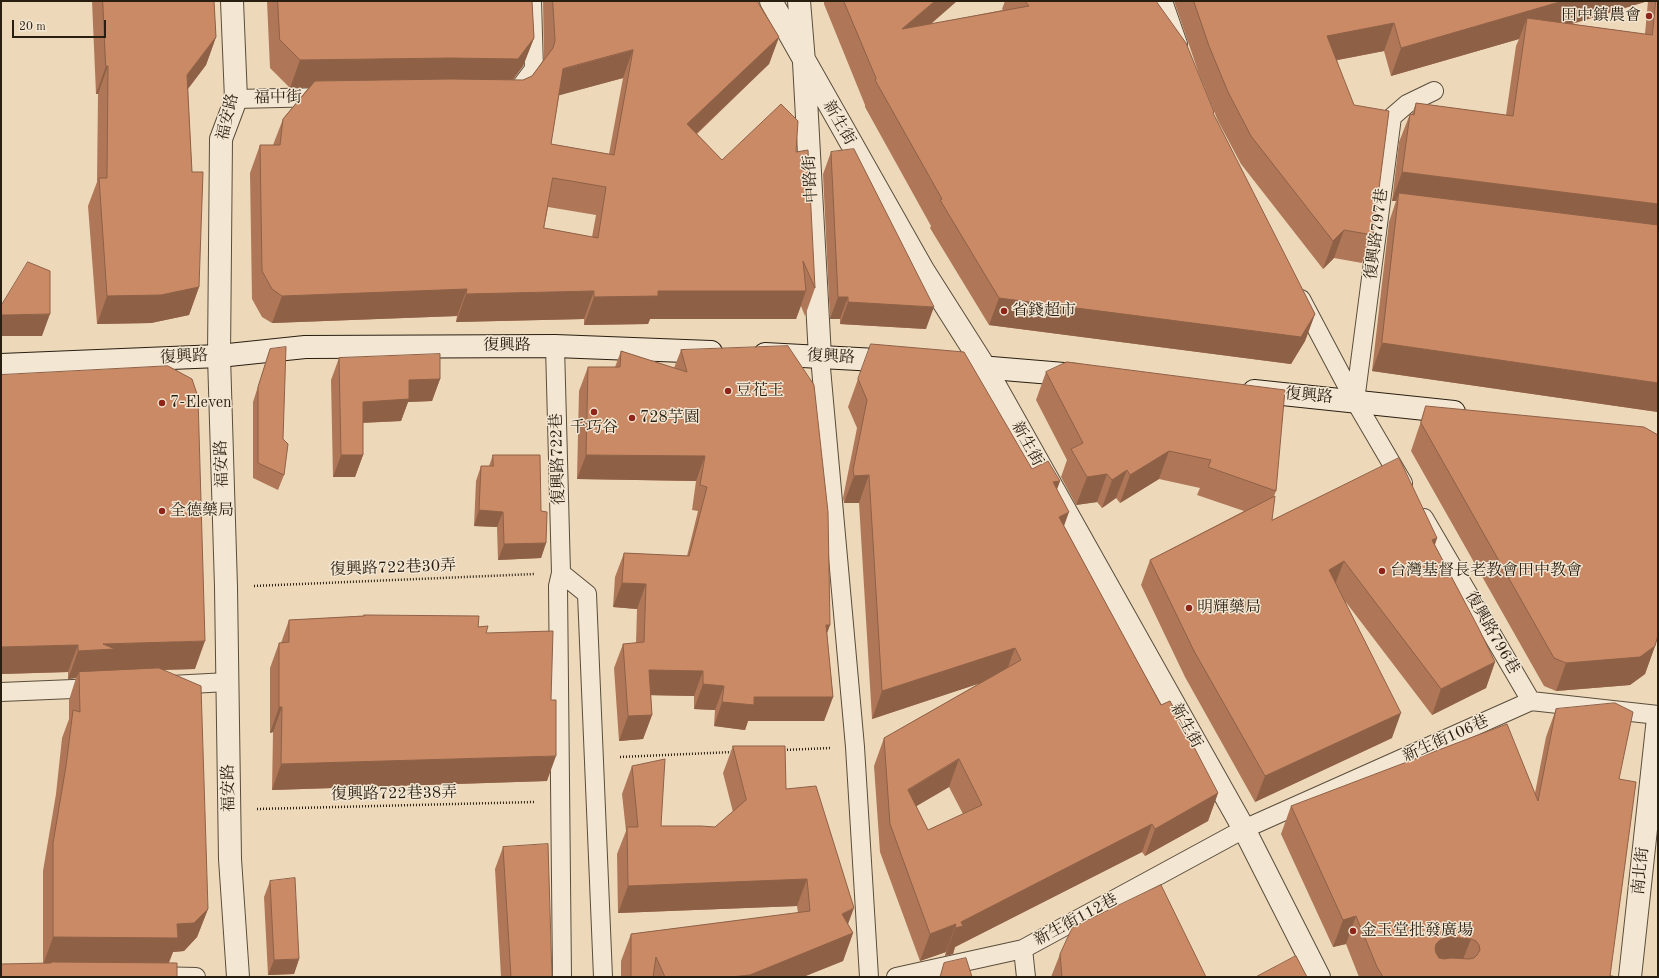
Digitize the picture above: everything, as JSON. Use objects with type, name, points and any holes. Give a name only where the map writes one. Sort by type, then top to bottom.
[{"type":"street","name":"福安路","points":[[232,1],[236,98],[221,140],[219,356],[226,587],[230,859],[238,977]]},
{"type":"street","name":"新生街","points":[[771,1],[922,270],[984,366],[1244,829],[1319,977]]},
{"type":"street","name":"中路街","points":[[799,1],[804,62],[820,357]]},
{"type":"street","name":"復興路","points":[[1,365],[219,356],[305,346],[555,346],[916,362],[984,366],[1094,376]]},
{"type":"street","name":"復興路","points":[[1237,390],[1474,414]]},
{"type":"street","name":"南北街","points":[[1630,977],[1658,716]]},
{"type":"lane","points":[[499,96],[513,97],[534,69],[532,1]]},
{"type":"lane","points":[[1164,1],[1182,57]]},
{"type":"lane","name":"復興路797巷","points":[[1355,401],[1388,211],[1392,117],[1407,104],[1434,90]]},
{"type":"lane","name":"福中街","points":[[236,98],[338,97]]},
{"type":"lane","name":"復興路796巷","points":[[1293,283],[1355,401],[1531,701]]},
{"type":"lane","name":"復興路722巷","points":[[555,346],[561,573],[558,586],[562,977]]},
{"type":"lane","points":[[820,357],[855,748],[869,977]]},
{"type":"lane","points":[[561,573],[587,594],[602,977]]},
{"type":"lane","points":[[158,685],[228,682]]},
{"type":"lane","points":[[1,692],[111,687]]},
{"type":"lane","points":[[1531,701],[1658,716]]},
{"type":"lane","name":"新生街106巷","points":[[1244,829],[1531,701]]},
{"type":"lane","name":"新生街112巷","points":[[896,977],[1023,949],[1244,829]]},
{"type":"lane","points":[[1023,949],[1026,977]]},
{"type":"lane","points":[[134,976],[196,977]]},
{"type":"path","name":"復興路722巷30弄","points":[[226,587],[561,573]]},
{"type":"path","points":[[784,750],[855,748]]},
{"type":"path","points":[[593,758],[736,752]]},
{"type":"path","name":"復興路722巷38弄","points":[[229,810],[561,802]]},
{"type":"building","points":[[103,1],[214,1],[216,37],[187,75],[192,172],[203,172],[199,287],[161,295],[107,296],[99,178],[107,178],[108,66],[106,66]]},
{"type":"building","points":[[278,1],[532,1],[534,38],[518,59],[451,58],[300,60],[280,40]]},
{"type":"building","points":[[553,1],[757,1],[779,37],[687,124],[722,160],[781,104],[798,121],[796,152],[808,150],[815,288],[803,261],[806,291],[658,291],[658,296],[594,297],[594,291],[466,294],[467,289],[282,296],[272,289],[262,271],[260,145],[280,145],[283,119],[315,81],[451,79],[523,80],[532,76],[553,48],[555,41]],"holes":[[[633,50],[614,155],[551,144],[563,69]],[[553,178],[606,187],[598,238],[544,228]]]},
{"type":"building","points":[[844,1],[935,1],[902,29],[1029,6],[1025,1],[1156,1],[1186,43],[1214,112],[1213,113],[1315,314],[1301,337],[999,298],[940,200],[942,199],[875,80],[876,79]]},
{"type":"building","points":[[1194,1],[1563,1],[1401,48],[1394,23],[1327,36],[1354,105],[1389,111],[1373,235],[1344,230],[1333,241],[1251,136],[1228,92],[1209,46]]},
{"type":"building","points":[[1656,1],[1658,1],[1658,204],[1402,172],[1410,114],[1414,115],[1416,103],[1513,116],[1527,18],[1652,35]]},
{"type":"building","points":[[854,149],[934,307],[848,302],[848,297],[838,297],[831,152]]},
{"type":"building","points":[[1399,193],[1658,225],[1658,383],[1382,343]]},
{"type":"building","points":[[28,262],[50,271],[50,314],[1,315],[1,306]]},
{"type":"building","points":[[871,344],[964,352],[1032,469],[1048,461],[1060,481],[1053,482],[1069,512],[1059,517],[1161,705],[1170,701],[1218,793],[1155,829],[1152,824],[961,922],[963,926],[955,928],[956,924],[930,934],[890,824],[884,738],[1021,660],[1015,648],[882,691],[869,475],[854,476],[853,470],[867,400],[858,379]],"holes":[[[959,759],[982,805],[928,830],[908,790]]]},
{"type":"building","points":[[788,346],[814,385],[828,512],[830,625],[826,625],[833,697],[754,697],[754,705],[722,702],[724,686],[703,684],[703,671],[649,670],[652,715],[628,716],[623,644],[644,642],[646,584],[622,583],[624,553],[689,556],[707,487],[700,485],[705,456],[586,455],[588,367],[620,367],[621,351],[687,372],[681,350]]},
{"type":"building","points":[[286,347],[283,439],[288,444],[284,475],[258,463],[258,387],[270,349]]},
{"type":"building","points":[[440,354],[440,379],[409,380],[409,399],[363,402],[363,455],[341,455],[339,358]]},
{"type":"building","points":[[1067,362],[1285,390],[1276,491],[1208,467],[1211,460],[1169,451],[1130,475],[1127,470],[1112,480],[1107,474],[1087,477],[1071,449],[1083,443],[1046,372]]},
{"type":"building","points":[[168,366],[192,379],[198,397],[205,641],[103,644],[115,649],[78,651],[78,645],[1,647],[1,375]]},
{"type":"building","points":[[1426,406],[1644,427],[1658,435],[1658,635],[1655,646],[1640,657],[1566,663],[1554,658],[1421,423]]},
{"type":"building","points":[[493,455],[540,455],[541,511],[547,512],[546,543],[504,544],[503,512],[479,510],[481,466],[493,466]]},
{"type":"building","points":[[1399,458],[1437,538],[1432,540],[1495,662],[1441,689],[1344,561],[1329,570],[1401,713],[1265,776],[1194,651],[1150,560],[1275,496],[1272,520]]},
{"type":"building","points":[[364,615],[479,616],[478,627],[488,626],[486,633],[553,631],[551,700],[556,700],[556,756],[281,764],[282,707],[279,707],[279,643],[289,642],[289,620]]},
{"type":"building","points":[[159,668],[201,686],[208,909],[194,923],[177,924],[178,938],[53,937],[53,843],[66,766],[73,710],[80,712],[79,672]]},
{"type":"building","points":[[1615,703],[1633,712],[1619,779],[1636,782],[1610,976],[1613,977],[1383,977],[1377,967],[1356,916],[1343,920],[1291,806],[1507,724],[1538,801],[1556,709]],"holes":[[[1450,937],[1471,939],[1476,941],[1480,950],[1474,958],[1444,959],[1439,958],[1436,953],[1436,944],[1440,940]]]},
{"type":"building","points":[[733,746],[785,746],[786,789],[816,786],[854,908],[842,914],[853,933],[750,975],[731,977],[665,977],[656,957],[653,977],[631,977],[631,934],[810,911],[807,879],[628,886],[627,827],[638,827],[632,766],[665,759],[661,826],[715,827],[746,800]]},
{"type":"building","points":[[548,844],[552,977],[511,977],[503,847]]},
{"type":"building","points":[[295,878],[299,959],[274,960],[270,881]]},
{"type":"building","points":[[1161,885],[1206,977],[1062,977],[1060,954],[1072,928]]},
{"type":"building","points":[[1296,956],[1307,977],[1256,977]]},
{"type":"building","points":[[966,958],[972,977],[940,977],[944,963]]},
{"type":"building","points":[[51,962],[177,963],[177,977],[1,977],[1,964]]},
{"type":"place","name":"田中鎮農會","points":[[1649,16]]},
{"type":"place","name":"省錢超市","points":[[1004,311]]},
{"type":"place","name":"豆花王","points":[[728,391]]},
{"type":"place","name":"7-Eleven","points":[[162,403]]},
{"type":"place","name":"千巧谷","points":[[594,412]]},
{"type":"place","name":"728芋園","points":[[632,418]]},
{"type":"place","name":"全德藥局","points":[[162,511]]},
{"type":"place","name":"台灣基督長老教會田中教會","points":[[1382,571]]},
{"type":"place","name":"明輝藥局","points":[[1189,608]]},
{"type":"place","name":"金玉堂批發廣場","points":[[1353,931]]}]
